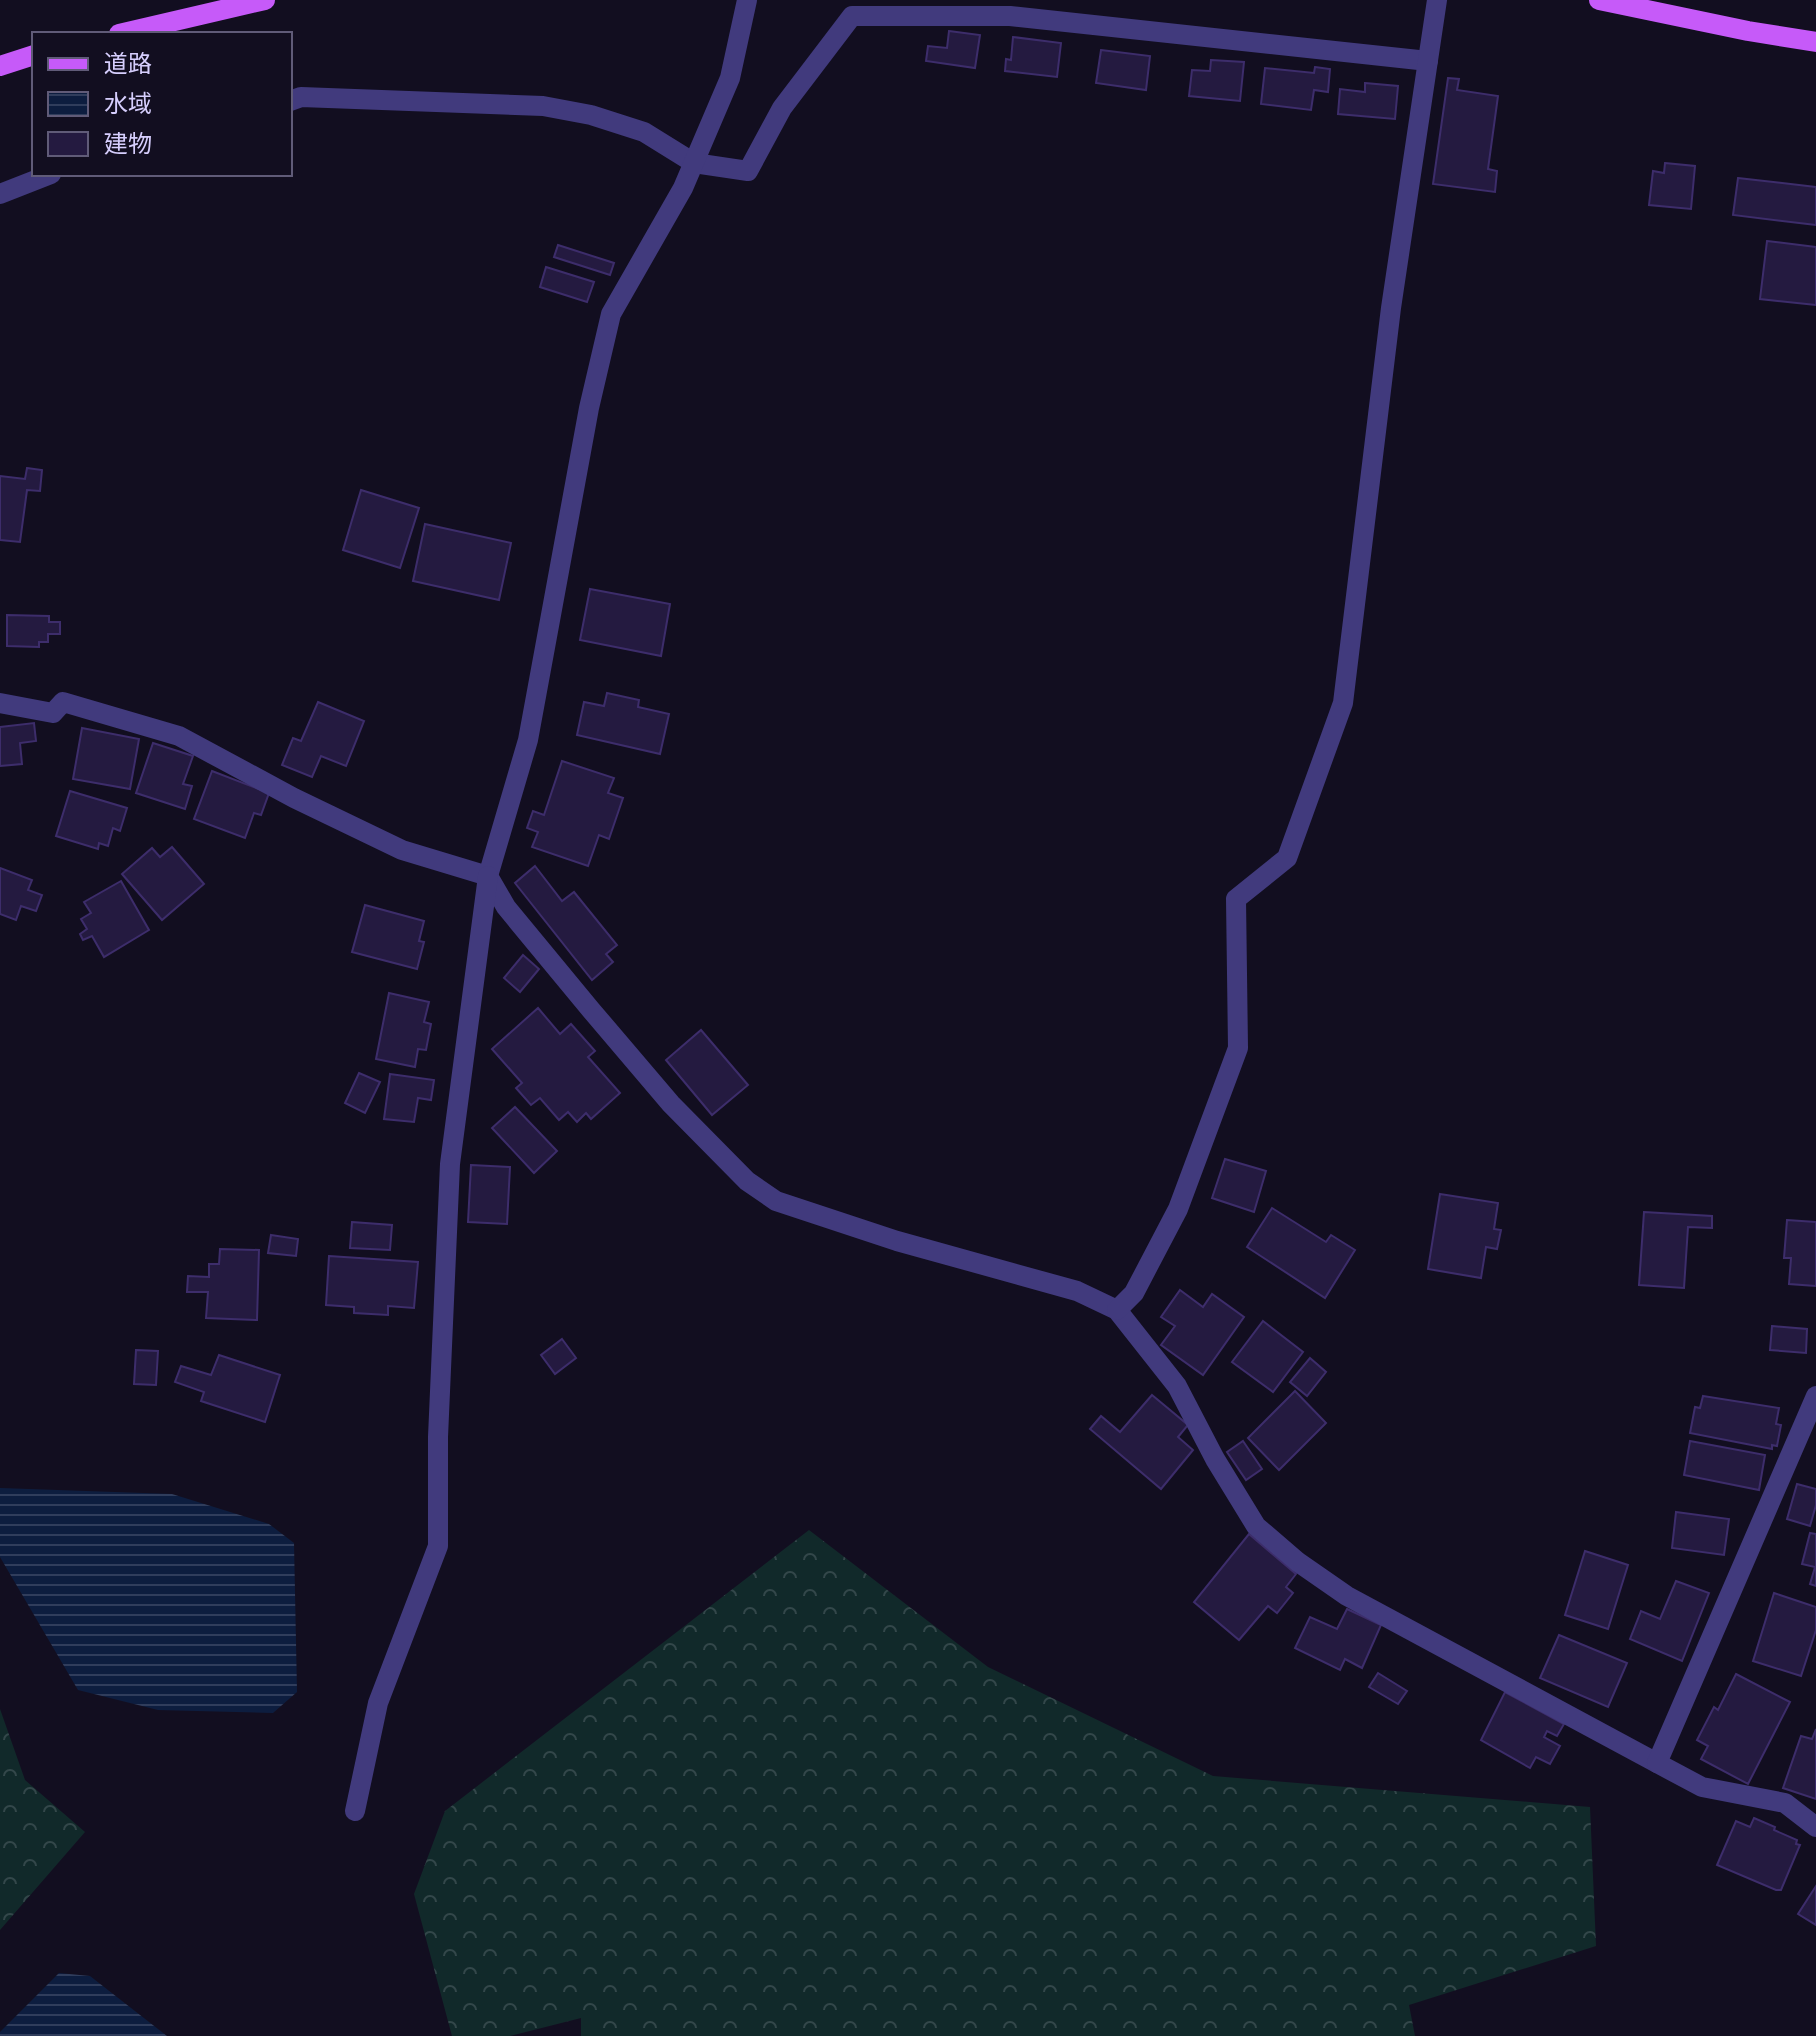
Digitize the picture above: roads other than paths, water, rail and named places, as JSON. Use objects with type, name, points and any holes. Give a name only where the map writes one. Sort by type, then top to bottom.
[{"type":"main road","points":[[128,32],[265,0]]},
{"type":"main road","points":[[1599,0],[1816,42]]},
{"type":"main road","points":[[0,66],[32,56]]},
{"type":"street","points":[[355,1811],[378,1703],[438,1546],[438,1437],[450,1164],[488,876],[528,740],[589,408],[611,314],[683,188],[694,163],[730,78],[747,0]]},
{"type":"street","points":[[1117,1310],[1134,1293],[1178,1209],[1238,1048],[1236,899],[1287,858],[1343,703],[1391,308],[1437,0]]},
{"type":"street","points":[[292,100],[301,97],[543,106],[591,115],[644,132],[694,163],[748,171],[782,108],[852,16],[1010,16],[1428,61]]},
{"type":"street","points":[[0,194],[46,176]]},
{"type":"street","points":[[0,703],[53,713],[63,702],[179,736],[294,798],[402,850],[488,876],[506,907],[609,1031],[671,1104],[747,1181],[776,1201],[897,1241],[1077,1291],[1117,1310],[1177,1386],[1215,1459],[1256,1526],[1298,1562],[1347,1596],[1702,1787],[1785,1803],[1816,1827]]},
{"type":"street","points":[[1657,1763],[1816,1396]]},
{"type":"water","points":[[0,1488],[172,1494],[269,1524],[294,1543],[297,1692],[273,1713],[158,1710],[78,1690],[0,1557]]},
{"type":"water","points":[[59,1973],[90,1976],[167,2036],[0,2036],[0,2032]]}]
